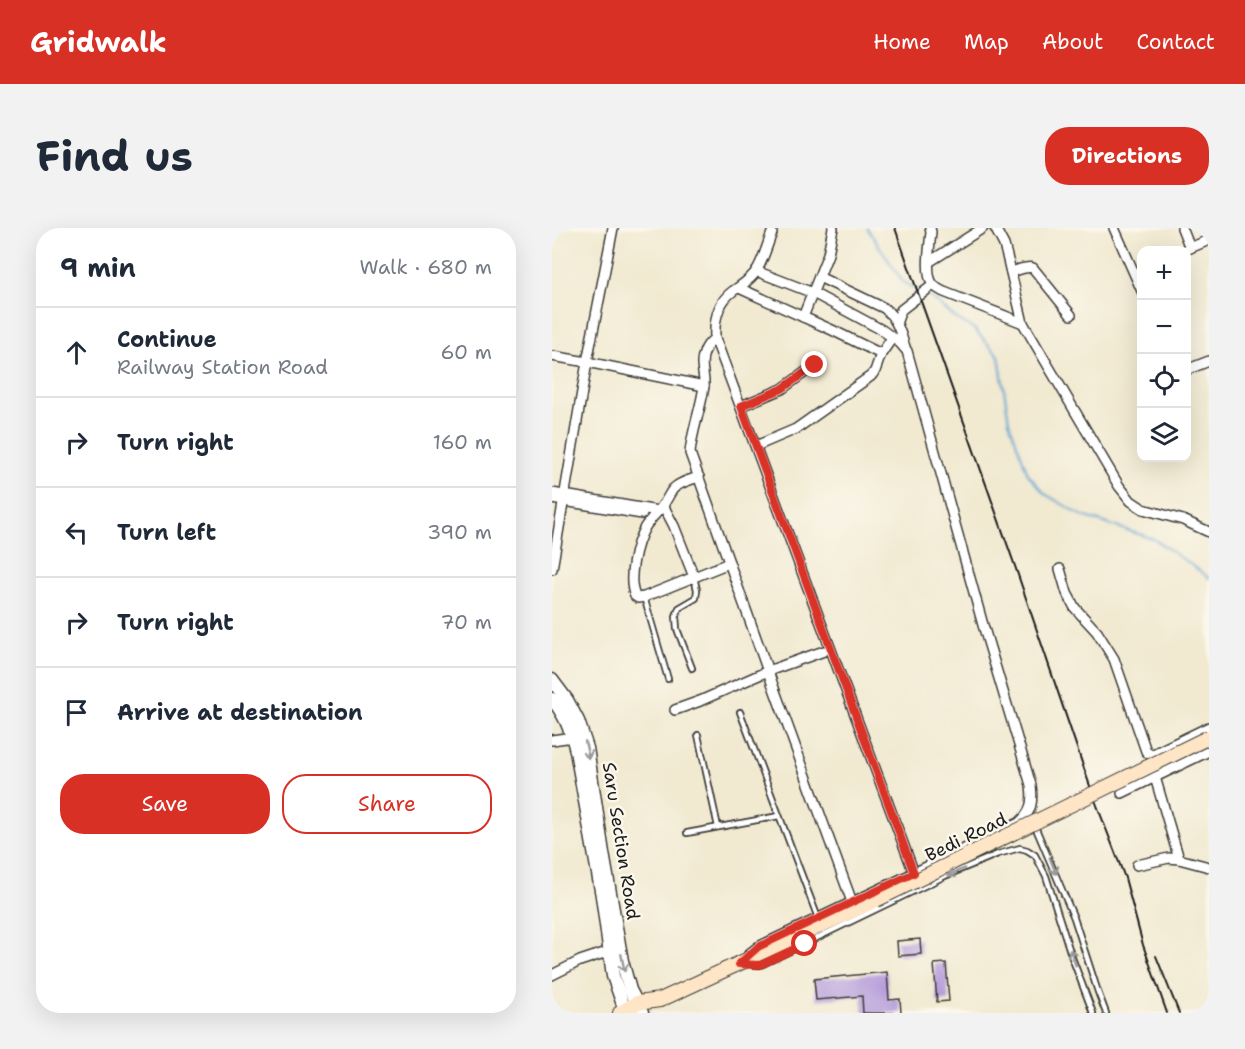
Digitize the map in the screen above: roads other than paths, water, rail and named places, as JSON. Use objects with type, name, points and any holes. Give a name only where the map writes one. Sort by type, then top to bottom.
[{"type":"main road","name":"Bedi Road","points":[[632,1011],[759,955],[990,846],[1209,737]]},
{"type":"street","points":[[552,569],[587,362],[613,228]]},
{"type":"street","points":[[803,317],[828,254],[833,228]]},
{"type":"street","points":[[929,262],[983,228]]},
{"type":"street","points":[[995,228],[1004,245],[1023,323],[1119,486],[1131,501],[1143,508],[1183,520],[1209,532]]},
{"type":"street","points":[[1114,228],[1137,271]]},
{"type":"street","points":[[1182,228],[1187,246]]},
{"type":"street","points":[[931,229],[929,262],[930,279],[933,285],[944,292],[1023,323]]},
{"type":"street","points":[[772,233],[756,271],[724,299],[717,312],[715,338],[914,873]]},
{"type":"street","points":[[1191,248],[1209,240]]},
{"type":"street","points":[[1011,272],[1034,268],[1071,315]]},
{"type":"street","points":[[756,271],[813,292],[882,330],[907,351]]},
{"type":"street","points":[[739,964],[758,947],[1019,823],[1029,813],[1033,797],[897,321],[884,308],[819,277]]},
{"type":"street","points":[[897,321],[901,310],[933,285]]},
{"type":"street","points":[[738,288],[881,354]]},
{"type":"street","points":[[715,338],[703,354],[704,386],[691,436],[690,453],[852,902]]},
{"type":"street","points":[[756,446],[795,429],[872,376],[881,354],[892,338]]},
{"type":"street","points":[[552,356],[704,386]]},
{"type":"street","points":[[1191,368],[1209,360]]},
{"type":"street","points":[[741,406],[782,389],[815,365]]},
{"type":"street","points":[[641,597],[635,597],[633,592],[632,571],[644,528],[674,489],[684,482],[699,477]]},
{"type":"street","points":[[552,492],[563,498]]},
{"type":"street","points":[[552,499],[563,498],[658,511],[674,526],[694,577]]},
{"type":"street","points":[[627,600],[641,597],[729,563]]},
{"type":"street","points":[[1060,569],[1066,593],[1075,608],[1105,643],[1114,659],[1146,751],[1153,753],[1209,727]]},
{"type":"street","points":[[675,710],[768,671],[824,651]]},
{"type":"street","name":"Saru Section Road","points":[[552,680],[567,700],[588,748],[603,853],[632,1011]]},
{"type":"street","name":"Saru Section Road","points":[[552,699],[573,737],[613,976],[632,1011]]},
{"type":"street","points":[[552,740],[573,737]]},
{"type":"street","points":[[1122,793],[1209,751]]},
{"type":"street","points":[[1155,777],[1179,859]]},
{"type":"street","points":[[1137,865],[1169,858],[1209,867]]},
{"type":"street","points":[[552,975],[580,961],[610,951]]},
{"type":"lane","points":[[692,668],[676,629],[676,622],[679,608],[696,598],[694,577]]},
{"type":"lane","points":[[641,597],[668,679]]},
{"type":"lane","points":[[740,712],[819,918]]},
{"type":"lane","points":[[698,735],[718,827]]},
{"type":"lane","points":[[1029,813],[1074,918],[1106,1013]]},
{"type":"lane","points":[[687,833],[779,816]]},
{"type":"lane","points":[[739,964],[760,965],[765,963],[945,876],[998,854],[1020,848],[1035,855],[1046,876],[1071,955],[1093,1013]]},
{"type":"waterway","points":[[867,228],[903,282],[920,291]]},
{"type":"waterway","points":[[925,294],[954,317],[974,329],[999,356],[1009,422],[1028,474],[1045,494],[1083,516],[1154,539],[1209,578]]},
{"type":"railway","points":[[895,228],[1016,569],[1093,795],[1125,878],[1143,945],[1167,1013]]},
{"type":"railway","points":[[1156,956],[1179,1013]]}]
